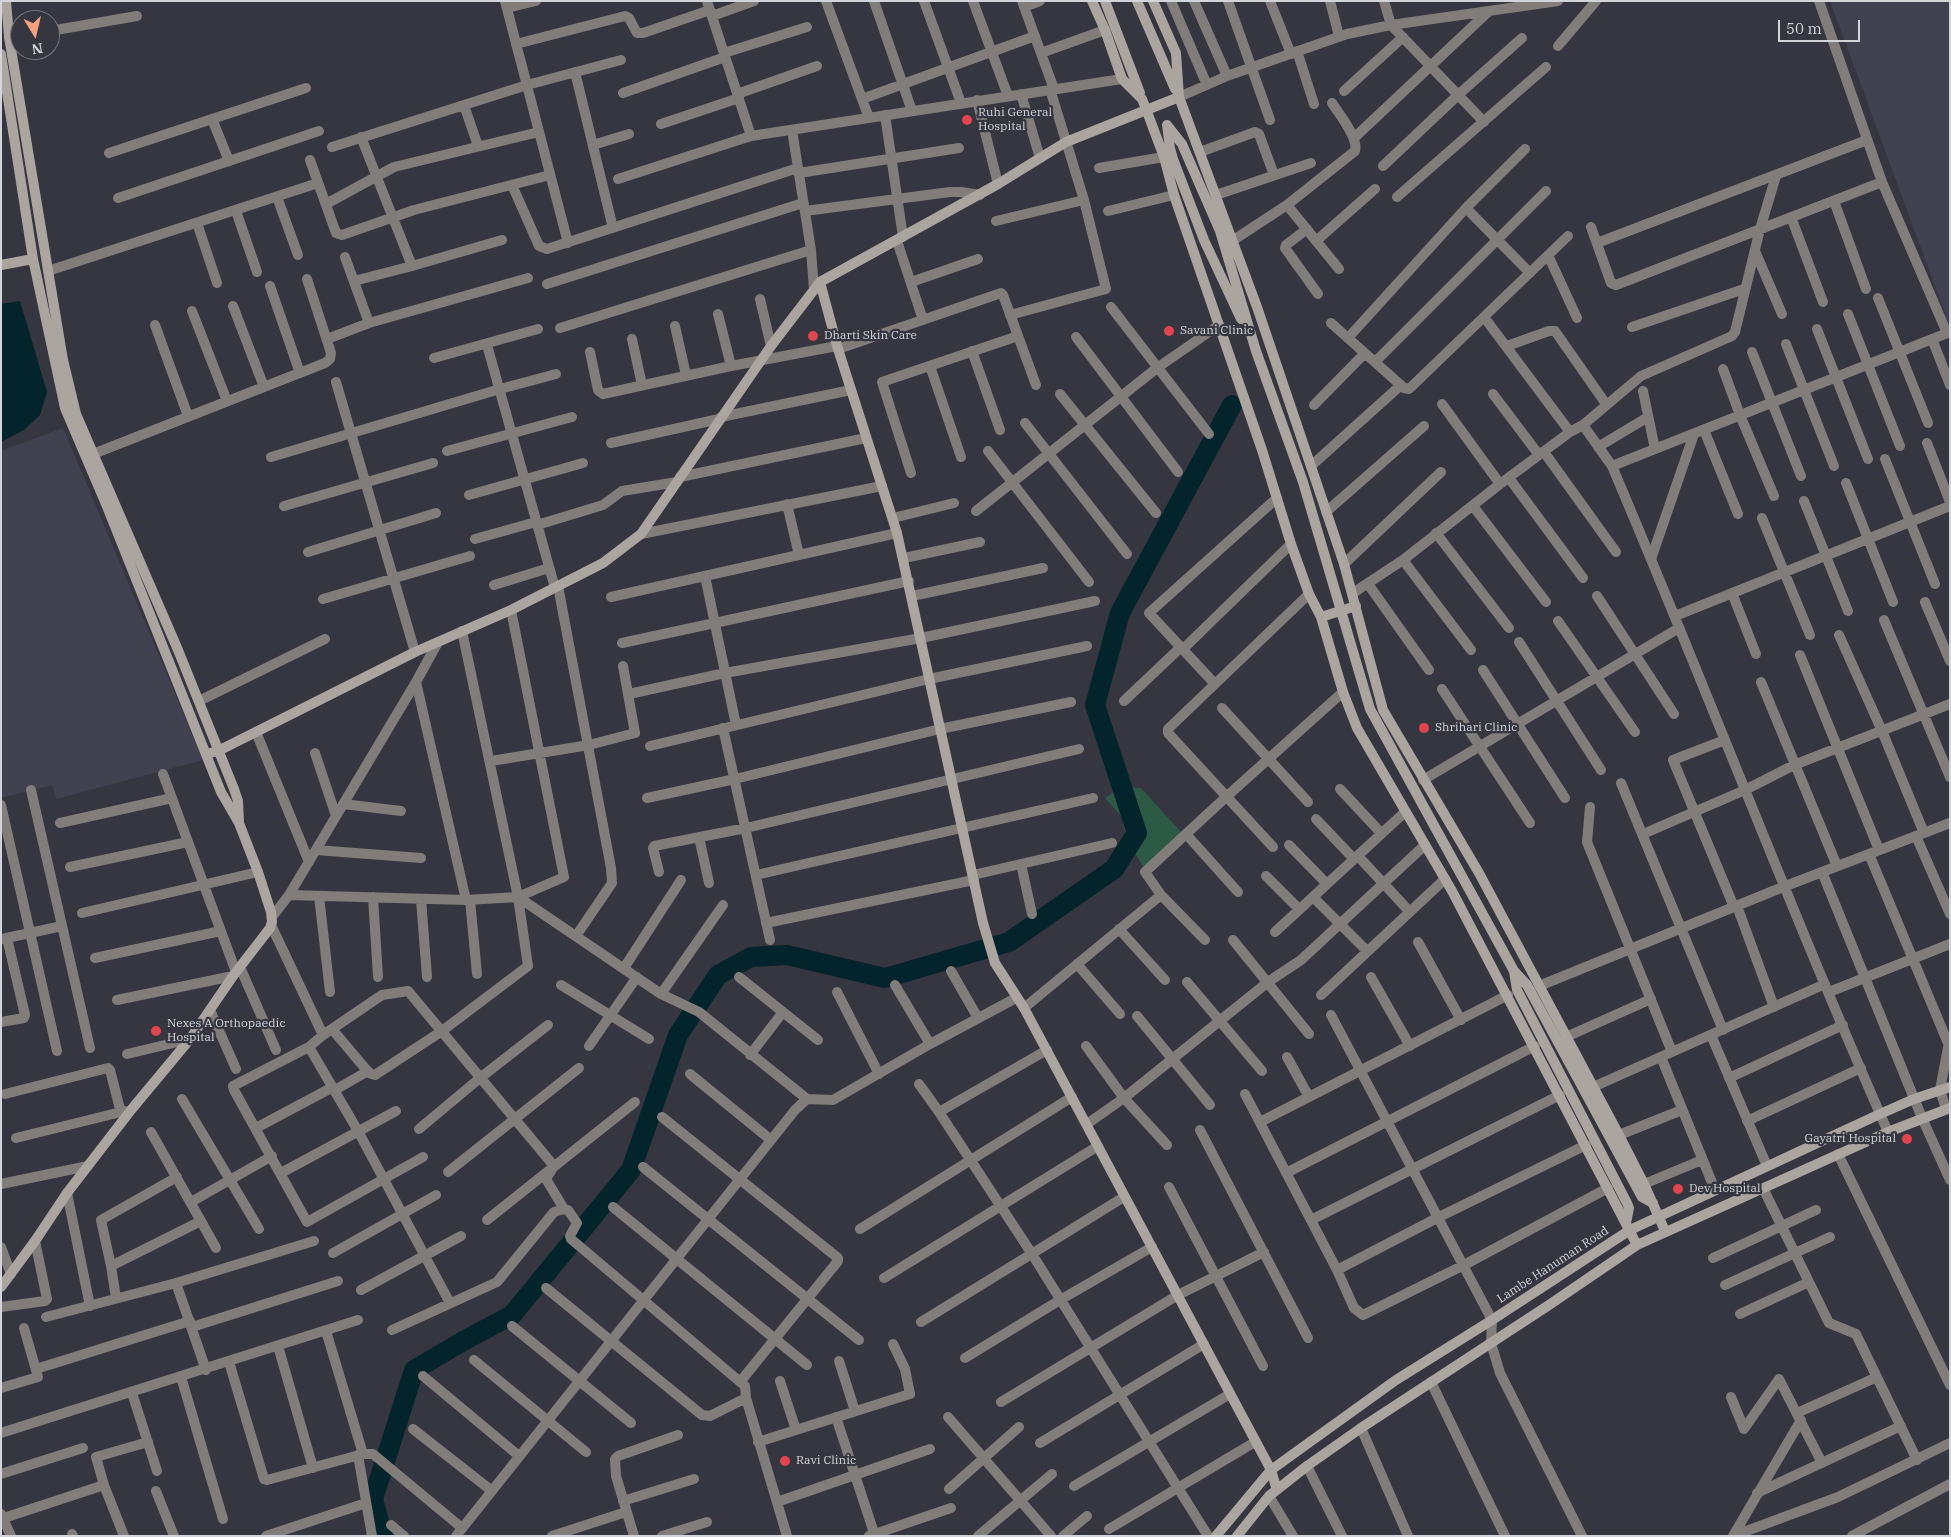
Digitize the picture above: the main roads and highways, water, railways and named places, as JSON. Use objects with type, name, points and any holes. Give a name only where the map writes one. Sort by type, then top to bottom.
[{"type":"main road","points":[[1092,1],[1105,30],[1122,78],[1142,99]]},
{"type":"main road","points":[[1105,1],[1164,157],[1174,195],[1291,544],[1309,594],[1321,617],[1343,692],[1356,728],[1446,879],[1638,1245]]},
{"type":"main road","points":[[1136,1],[1200,152],[1311,466],[1353,592],[1383,710],[1422,780],[1479,873],[1619,1135],[1644,1184],[1665,1232]]},
{"type":"main road","points":[[1152,1],[1176,53],[1178,97]]},
{"type":"main road","points":[[4,6],[48,271],[68,382],[76,414],[199,701],[238,801],[239,823]]},
{"type":"main road","points":[[1,54],[33,259],[65,408],[106,504],[224,799],[239,823],[258,872],[272,921],[266,934],[236,971],[190,1039],[126,1111],[67,1193],[35,1242],[1,1286]]},
{"type":"main road","points":[[206,754],[218,751],[415,652],[511,610],[603,563],[641,534],[771,346],[817,286],[980,195],[1066,142],[1178,97]]},
{"type":"main road","points":[[1256,351],[1204,240],[1173,159],[1167,125],[1182,144],[1220,232],[1256,351],[1303,482],[1340,611],[1374,719],[1514,971],[1527,985],[1642,1197],[1653,1203]]},
{"type":"main road","points":[[1,265],[33,259]]},
{"type":"main road","points":[[817,286],[898,533],[983,923],[996,963],[1016,998],[1024,1008],[1087,1124],[1270,1470],[1273,1493]]},
{"type":"main road","points":[[1321,617],[1356,606]]},
{"type":"main road","points":[[1514,971],[1517,990],[1627,1203],[1628,1226]]},
{"type":"main road","name":"Lambe Hanuman Road","points":[[1216,1536],[1270,1470],[1396,1380],[1492,1320],[1628,1226],[1658,1216],[1914,1099],[1945,1089]]},
{"type":"main road","points":[[1237,1536],[1273,1493],[1307,1466],[1361,1428],[1638,1245],[1888,1132],[1948,1109]]},
{"type":"waterway","points":[[383,1536],[373,1499],[414,1370],[512,1315],[631,1170],[678,1035],[718,975],[751,957],[787,955],[885,978],[1009,942],[1114,869],[1137,833],[1095,705],[1120,613],[1232,405]]},
{"type":"place","name":"Ruhi General Hospital","points":[[967,120]]},
{"type":"place","name":"Savani Clinic","points":[[1169,331]]},
{"type":"place","name":"Dharti Skin Care","points":[[813,336]]},
{"type":"place","name":"Shrihari Clinic","points":[[1424,728]]},
{"type":"place","name":"Nexes A Orthopaedic Hospital","points":[[156,1031]]},
{"type":"place","name":"Gayatri Hospital","points":[[1907,1139]]},
{"type":"place","name":"Dev Hospital","points":[[1678,1189]]},
{"type":"place","name":"Ravi Clinic","points":[[785,1461]]}]
